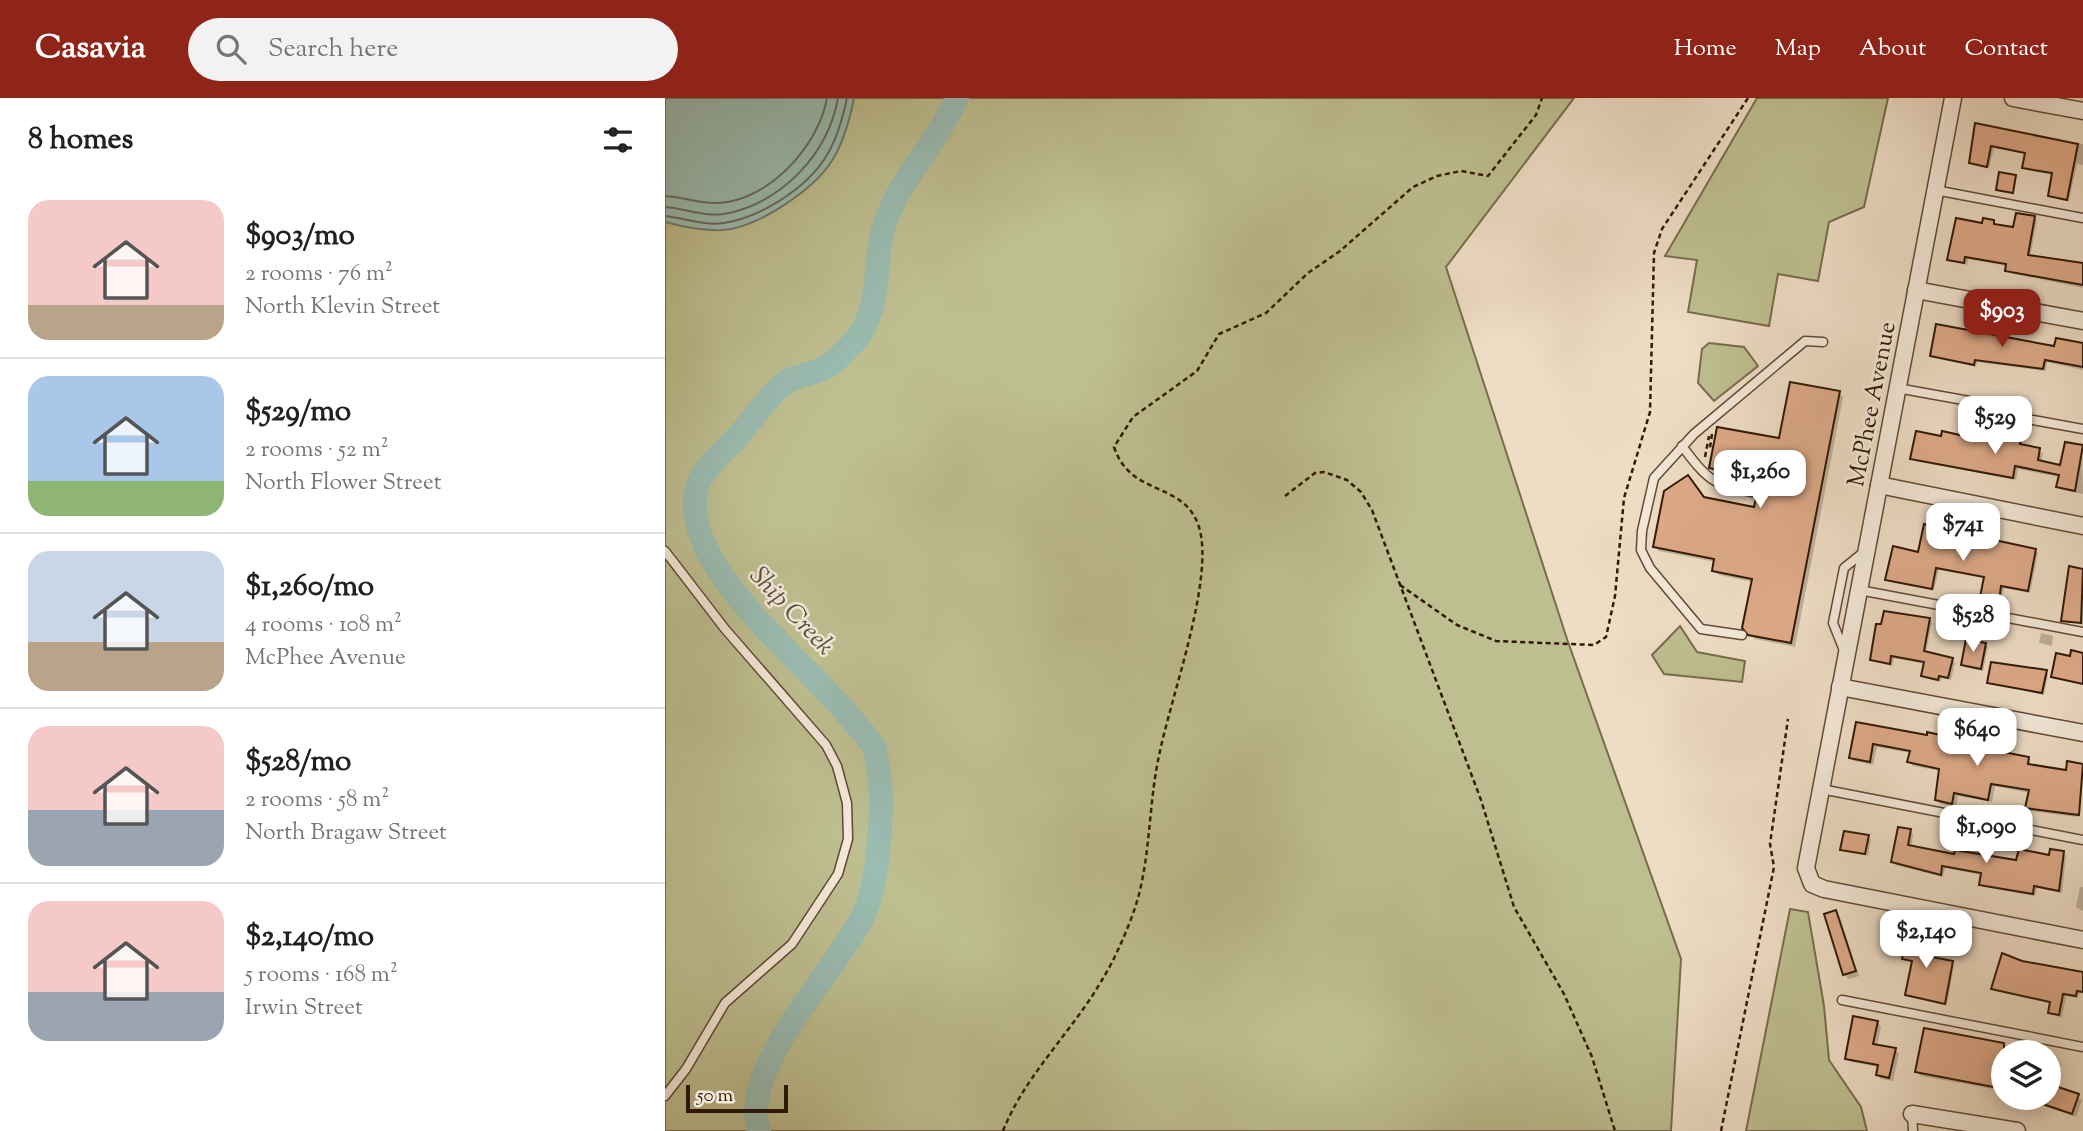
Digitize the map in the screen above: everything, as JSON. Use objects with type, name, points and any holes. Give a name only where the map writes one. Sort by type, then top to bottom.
[{"type":"street","name":"McPhee Avenue","points":[[1953,98],[1806,868],[1812,884],[1823,890],[2083,940]]},
{"type":"street","points":[[2013,98],[2083,111]]},
{"type":"street","points":[[1916,290],[2083,321]]},
{"type":"street","points":[[1879,485],[2083,526]]},
{"type":"street","points":[[1840,687],[2083,733]]},
{"type":"street","points":[[1912,1123],[2017,1131]]},
{"type":"lane","points":[[1935,190],[2083,218]]},
{"type":"lane","points":[[1742,635],[1701,629],[1650,568],[1641,551],[1642,531],[1654,478],[1682,446],[1805,341],[1823,342]]},
{"type":"lane","points":[[1897,388],[1969,401]]},
{"type":"lane","points":[[2033,420],[2083,429]]},
{"type":"lane","points":[[1682,446],[1702,472],[1719,485],[1752,492]]},
{"type":"lane","points":[[1846,656],[1833,623],[1844,568],[1850,559],[1867,550]]},
{"type":"lane","points":[[665,551],[725,629],[825,745],[837,766],[846,803],[848,839],[838,874],[806,927],[792,944],[725,1003],[686,1069],[665,1096]]},
{"type":"lane","points":[[1859,590],[2083,632]]},
{"type":"lane","points":[[1821,789],[2083,839]]},
{"type":"lane","points":[[1842,1000],[2083,1047]]},
{"type":"path","points":[[1003,1131],[1020,1096],[1103,980],[1135,907],[1148,845],[1159,756],[1195,615],[1201,561],[1199,528],[1189,508],[1172,495],[1134,479],[1120,464],[1114,447],[1133,418],[1197,371],[1220,334],[1266,313],[1308,273],[1340,251],[1413,187],[1437,176],[1461,171],[1488,176],[1536,115],[1542,98]]},
{"type":"path","points":[[1400,585],[1457,625],[1496,641],[1594,645],[1606,637],[1615,596],[1624,498],[1650,412],[1654,253],[1662,229],[1748,98]]},
{"type":"path","points":[[1702,472],[1709,433],[1712,433],[1710,448],[1713,448]]},
{"type":"path","points":[[1285,496],[1315,473],[1324,472],[1347,480],[1361,492],[1372,510],[1481,800],[1514,907],[1564,994],[1592,1057],[1615,1131]]},
{"type":"path","points":[[1721,1131],[1775,867],[1770,844],[1788,719]]},
{"type":"green space","points":[[665,98],[1574,98],[1446,267],[1567,639],[1681,959],[1671,1131],[665,1131]]},
{"type":"green space","points":[[1757,98],[1888,98],[1864,207],[1829,222],[1818,281],[1778,274],[1769,326],[1688,312],[1697,260],[1665,256]]},
{"type":"green space","points":[[1709,343],[1744,347],[1758,366],[1714,401],[1698,383],[1702,349]]},
{"type":"green space","points":[[1680,626],[1697,652],[1745,661],[1742,682],[1664,674],[1652,655]]},
{"type":"green space","points":[[1790,909],[1808,912],[1824,1006],[1829,1060],[1861,1107],[1867,1131],[1746,1131]]},
{"type":"water","points":[[665,98],[854,98],[837,152],[825,171],[800,194],[769,214],[737,227],[716,230],[665,222]]},
{"type":"building","points":[[1975,123],[2078,144],[2067,200],[2048,196],[2052,173],[2022,168],[2025,153],[1991,146],[1987,167],[1969,163]]},
{"type":"building","points":[[1999,172],[2016,175],[2013,193],[1996,190]]},
{"type":"building","points":[[2016,213],[2035,216],[2028,255],[2083,263],[2083,285],[2005,271],[2006,264],[1965,257],[1964,263],[1947,260],[1956,218],[1982,223],[1983,218],[1994,220],[1994,224],[2013,227]]},
{"type":"building","points":[[1936,324],[2054,346],[2056,338],[2083,343],[2083,367],[2045,360],[2043,369],[1975,360],[1974,365],[1930,356]]},
{"type":"building","points":[[1790,382],[1840,391],[1791,643],[1748,635],[1742,628],[1752,579],[1712,571],[1714,559],[1653,547],[1664,491],[1688,475],[1704,497],[1754,507],[1760,479],[1709,468],[1717,427],[1779,438]]},
{"type":"building","points":[[1916,431],[1941,436],[1942,431],[2000,444],[2002,434],[2021,438],[2020,444],[2040,448],[2038,460],[2060,465],[2065,442],[2083,445],[2075,491],[2056,487],[2059,475],[2015,466],[2013,478],[1910,459]]},
{"type":"building","points":[[1924,524],[1945,528],[1943,538],[1983,546],[1985,538],[2036,549],[2028,591],[2001,586],[1999,601],[1980,597],[1984,577],[1936,568],[1932,589],[1885,580],[1893,546],[1918,552]]},
{"type":"building","points":[[2069,566],[2083,569],[2081,623],[2061,621]]},
{"type":"building","points":[[1884,611],[1930,618],[1924,651],[1953,658],[1948,678],[1939,676],[1938,680],[1921,676],[1924,662],[1891,656],[1890,664],[1870,660],[1876,624],[1881,624]]},
{"type":"building","points":[[1966,639],[1986,643],[1981,669],[1961,665]]},
{"type":"building","points":[[2071,650],[2083,653],[2083,684],[2051,677],[2056,653],[2070,656]]},
{"type":"building","points":[[1991,662],[2047,670],[2042,693],[1987,683]]},
{"type":"building","points":[[1856,722],[1927,735],[1927,732],[1998,748],[1998,751],[2029,757],[2028,764],[2066,770],[2067,761],[2083,764],[2079,815],[2025,808],[2029,790],[1991,784],[1988,800],[1954,793],[1952,804],[1935,800],[1939,769],[1907,762],[1910,751],[1873,744],[1870,762],[1849,758]]},
{"type":"building","points":[[1898,827],[1911,829],[1908,845],[1954,854],[1955,850],[2016,860],[2019,849],[2049,855],[2050,849],[2064,851],[2059,891],[2034,886],[2033,894],[1979,885],[1981,873],[1942,866],[1941,875],[1891,862]]},
{"type":"building","points":[[1844,831],[1869,835],[1865,854],[1840,850]]},
{"type":"building","points":[[1836,910],[1856,971],[1843,975],[1824,914]]},
{"type":"building","points":[[1907,931],[1931,936],[1927,956],[1953,961],[1945,1004],[1905,995],[1912,961],[1902,959]]},
{"type":"building","points":[[2002,953],[2022,961],[2083,972],[2083,992],[2077,991],[2076,996],[2063,994],[2059,1015],[2048,1013],[2050,1002],[1991,989]]},
{"type":"building","points":[[1853,1016],[1878,1021],[1873,1044],[1896,1048],[1889,1078],[1876,1075],[1878,1065],[1845,1059]]},
{"type":"building","points":[[1924,1028],[1991,1041],[1991,1087],[1915,1072]]},
{"type":"building","points":[[2061,1088],[2079,1094],[2072,1114],[2060,1110]]},
{"type":"waterway","name":"Ship Creek","points":[[759,1131],[756,1106],[763,1078],[776,1049],[851,937],[869,901],[879,846],[879,775],[875,750],[868,739],[728,584],[708,552],[697,522],[696,492],[708,468],[775,392],[792,379],[830,365],[863,329],[874,298],[880,248],[888,215],[957,98]]}]
